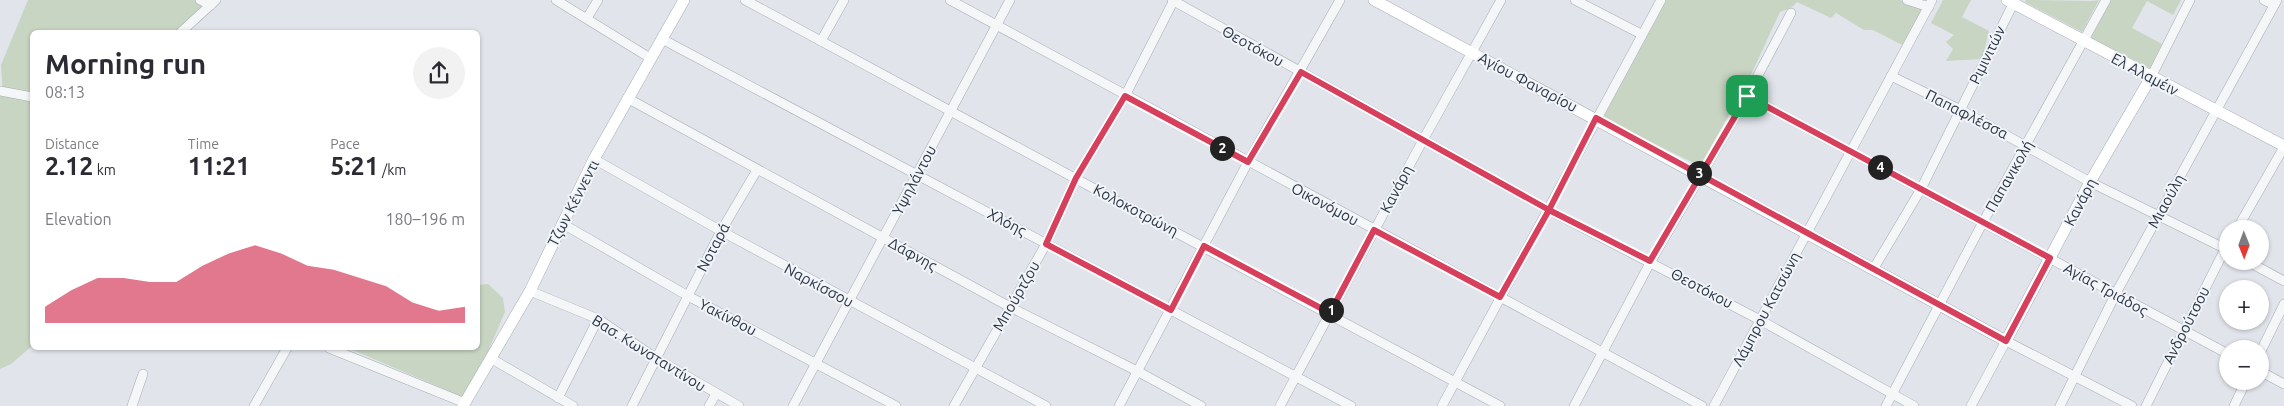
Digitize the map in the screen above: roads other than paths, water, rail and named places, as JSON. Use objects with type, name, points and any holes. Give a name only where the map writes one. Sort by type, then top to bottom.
[{"type":"street","points":[[200,0],[213,3]]},
{"type":"street","points":[[556,0],[650,58]]},
{"type":"street","points":[[587,18],[598,0]]},
{"type":"street","name":"Τζων Κέννεντι","points":[[464,404],[530,291],[594,159],[684,0]]},
{"type":"street","name":"Κολοκοτρώνη","points":[[745,0],[951,113],[1330,313],[1500,406]]},
{"type":"street","points":[[821,41],[844,0]]},
{"type":"street","name":"Οικονόμου","points":[[950,0],[1374,230],[1604,351],[1702,406]]},
{"type":"street","name":"Υψηλάντου","points":[[793,406],[1010,0]]},
{"type":"street","name":"Θεοτόκου","points":[[1173,0],[1549,210],[1760,320],[1914,406]]},
{"type":"street","name":"Μπούρτζου","points":[[954,406],[1046,244],[1076,178],[1125,96],[1173,0]]},
{"type":"street","points":[[1119,406],[1248,162],[1301,72],[1340,0]]},
{"type":"street","name":"Αγίου Φαναρίου","points":[[1374,0],[1700,174],[2006,341],[2132,406]]},
{"type":"street","name":"Κανάρη","points":[[1280,406],[1422,140],[1502,0]]},
{"type":"street","points":[[1575,0],[1641,34]]},
{"type":"street","points":[[1442,406],[1661,0]]},
{"type":"street","points":[[1907,0],[1930,3]]},
{"type":"street","name":"Παπανικολή","points":[[1886,406],[1982,224],[2085,42],[2106,0]]},
{"type":"street","name":"Κανάρη","points":[[1971,406],[2090,182],[2151,76],[2190,0]]},
{"type":"street","points":[[2264,0],[2276,3]]},
{"type":"street","name":"Ελ Αλαμέιν","points":[[2011,1],[2284,147]]},
{"type":"street","name":"Ριμινιτών","points":[[1874,268],[1921,189],[1961,110],[2011,1]]},
{"type":"street","points":[[183,30],[213,3]]},
{"type":"street","name":"Λάμπρου Κατσώνη","points":[[1714,406],[1930,3]]},
{"type":"street","name":"Μιαούλη","points":[[2060,406],[2116,293],[2276,3]]},
{"type":"street","points":[[1574,406],[1650,261],[1747,96],[1791,13]]},
{"type":"street","name":"Χλόης","points":[[662,39],[1352,406]]},
{"type":"street","name":"Παπαφλέσσα","points":[[1891,76],[1961,110],[2090,182],[2219,244]]},
{"type":"street","points":[[0,91],[30,97]]},
{"type":"street","name":"Αγίας Τριάδος","points":[[1747,96],[1921,189],[1982,224],[2050,258],[2219,350]]},
{"type":"street","name":"Δάφνης","points":[[627,98],[1010,307],[1137,371],[1201,406]]},
{"type":"street","points":[[2242,220],[2284,147]]},
{"type":"street","name":"Ναρκίσσου","points":[[594,159],[849,301],[1046,406]]},
{"type":"street","name":"Νοταρά","points":[[632,406],[721,231],[757,170]]},
{"type":"street","name":"Υακίνθου","points":[[564,224],[688,296],[896,406]]},
{"type":"street","name":"Ανδρούτσου","points":[[2146,406],[2182,331],[2219,263]]},
{"type":"street","points":[[2264,270],[2284,281]]},
{"type":"street","name":"Βασ. Κωνσταντίνου","points":[[530,291],[598,319],[656,359],[739,406]]},
{"type":"street","points":[[2266,340],[2284,304]]},
{"type":"street","points":[[558,398],[598,319]]},
{"type":"street","points":[[254,406],[286,350]]},
{"type":"street","points":[[334,350],[464,404]]},
{"type":"street","points":[[492,359],[573,406]]},
{"type":"street","points":[[132,406],[143,374]]},
{"type":"street","points":[[2269,376],[2284,384]]},
{"type":"street","points":[[2234,406],[2242,390]]},
{"type":"street","points":[[709,406],[716,394]]}]
